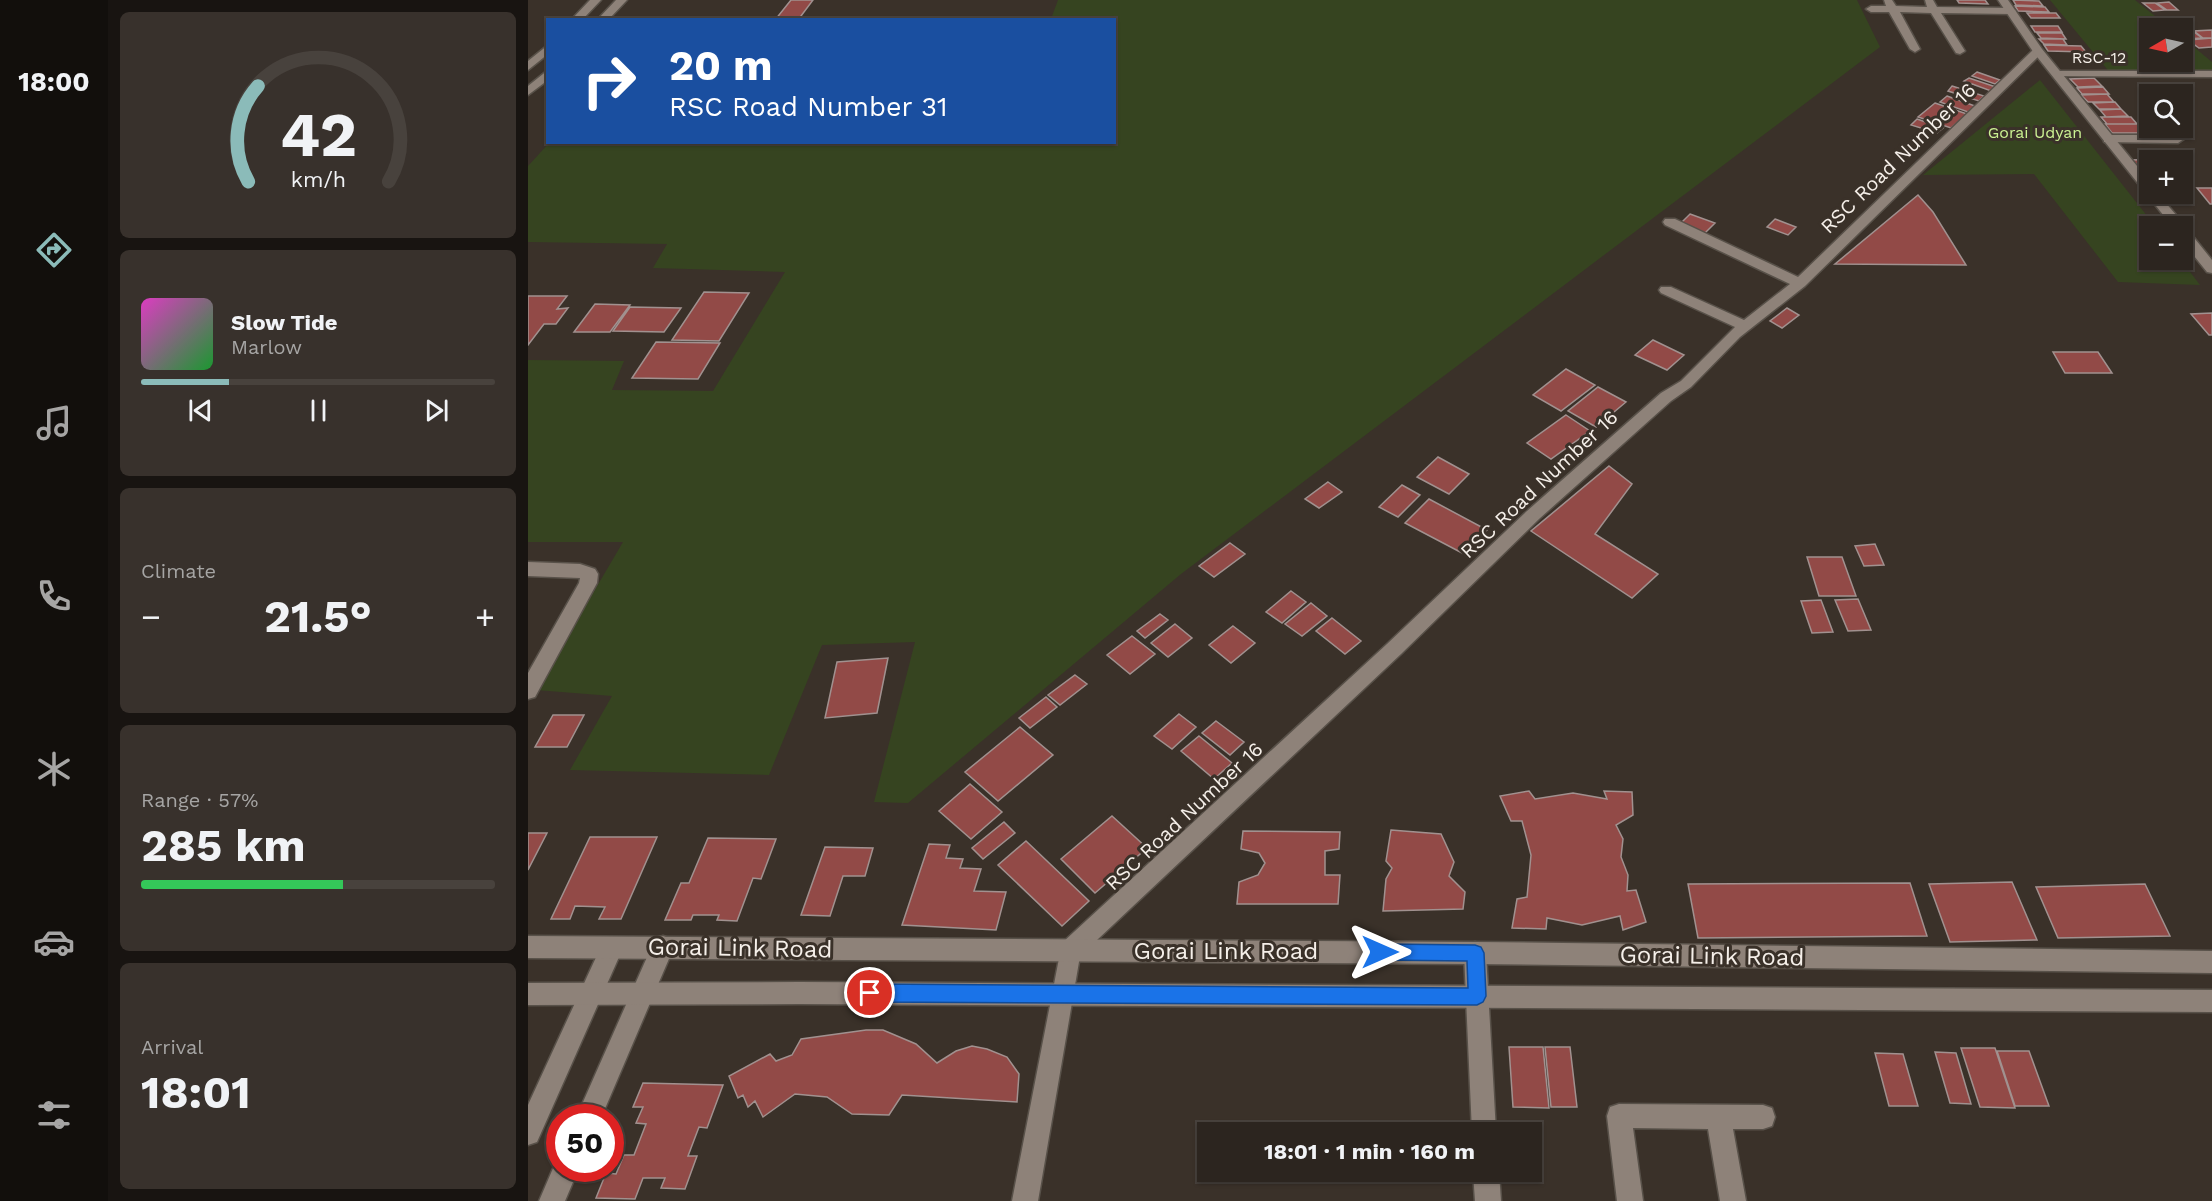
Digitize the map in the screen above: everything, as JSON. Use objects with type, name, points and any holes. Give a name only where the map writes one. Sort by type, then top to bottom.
[{"type":"street","points":[[578,18],[596,0]]},
{"type":"street","points":[[604,18],[622,0]]},
{"type":"street","points":[[1928,0],[1960,51]]},
{"type":"street","points":[[1950,0],[1957,10]]},
{"type":"street","points":[[2002,0],[2038,51],[2139,177]]},
{"type":"street","points":[[1890,4],[1915,49]]},
{"type":"street","points":[[1871,9],[1890,4],[1934,10],[2011,11]]},
{"type":"street","name":"RSC Road Number 16","points":[[1070,951],[1394,649],[1533,515],[1666,397],[1686,384],[1745,326],[1800,283],[2038,51]]},
{"type":"street","points":[[528,66],[545,53]]},
{"type":"street","name":"RSC-12","points":[[2058,74],[2212,74]]},
{"type":"street","points":[[528,92],[546,75]]},
{"type":"street","points":[[2108,139],[2178,139]]},
{"type":"street","points":[[2161,204],[2170,216]]},
{"type":"street","points":[[1670,222],[1800,283]]},
{"type":"street","points":[[2193,246],[2212,269]]},
{"type":"street","points":[[1666,290],[1745,326]]},
{"type":"street","points":[[528,570],[580,571],[589,574],[588,583],[528,691]]},
{"type":"street","name":"Gorai Link Road","points":[[528,947],[1475,953],[2212,962]]},
{"type":"street","points":[[528,1132],[612,948]]},
{"type":"street","points":[[594,1104],[640,995],[663,948]]},
{"type":"street","points":[[1025,1201],[1070,951]]},
{"type":"street","points":[[1475,953],[1483,1122]]},
{"type":"street","name":"Gorai Link Road","points":[[528,994],[1062,994],[2212,1001]]},
{"type":"street","points":[[1630,1201],[1619,1116],[1763,1118]]},
{"type":"street","points":[[1718,1117],[1733,1201]]},
{"type":"street","points":[[552,1201],[560,1182]]},
{"type":"street","points":[[1487,1182],[1488,1201]]},
{"type":"green space","points":[[1058,0],[1857,0],[1880,47],[1181,574],[908,803],[874,802],[915,642],[822,645],[769,775],[570,770],[612,696],[536,690],[623,542],[528,542],[528,360],[624,361],[612,390],[713,391],[785,272],[653,268],[667,244],[528,242],[528,166],[548,144],[1116,144],[1116,18],[1051,18]]},
{"type":"green space","points":[[2050,0],[2135,0],[2158,18],[2139,18],[2139,72],[2193,72],[2193,46],[2212,62],[2212,74],[2111,74]]},
{"type":"green space","name":"Gorai Udyan","points":[[2040,80],[2147,216],[2139,216],[2139,270],[2189,270],[2200,285],[2118,282],[2034,174],[1923,175]]},
{"type":"building","points":[[791,0],[813,0],[800,18],[777,18]]},
{"type":"building","points":[[1957,0],[1985,0],[1988,4],[1959,3]]},
{"type":"building","points":[[2013,0],[2039,1],[2043,6],[2016,5]]},
{"type":"building","points":[[2169,2],[2178,10],[2167,10],[2157,3]]},
{"type":"building","points":[[2143,3],[2155,3],[2165,10],[2153,11]]},
{"type":"building","points":[[2015,6],[2045,7],[2049,12],[2018,11]]},
{"type":"building","points":[[2027,13],[2056,13],[2060,18],[2031,18]]},
{"type":"building","points":[[2031,26],[2058,26],[2062,32],[2035,32]]},
{"type":"building","points":[[2212,30],[2212,38],[2203,38],[2194,31]]},
{"type":"building","points":[[2193,31],[2202,38],[2193,39]]},
{"type":"building","points":[[2037,33],[2062,33],[2066,39],[2041,38]]},
{"type":"building","points":[[2212,38],[2212,47],[2199,48],[2193,44],[2193,40]]},
{"type":"building","points":[[2039,39],[2063,39],[2067,45],[2044,44]]},
{"type":"building","points":[[2044,45],[2081,46],[2086,52],[2048,51]]},
{"type":"building","points":[[1977,72],[2000,80],[1995,84],[1972,76]]},
{"type":"building","points":[[1969,78],[1996,87],[1991,91],[1964,81]]},
{"type":"building","points":[[2094,78],[2102,86],[2078,87],[2070,79]]},
{"type":"building","points":[[1952,86],[1984,96],[1979,101],[1948,91]]},
{"type":"building","points":[[2103,87],[2109,94],[2082,94],[2077,88]]},
{"type":"building","points":[[2107,94],[2114,102],[2088,102],[2081,95]]},
{"type":"building","points":[[1947,96],[1975,106],[1968,112],[1940,102]]},
{"type":"building","points":[[2115,102],[2121,109],[2099,109],[2093,103]]},
{"type":"building","points":[[1935,103],[1967,114],[1951,128],[1918,117]]},
{"type":"building","points":[[2121,109],[2128,116],[2106,117],[2100,110]]},
{"type":"building","points":[[2101,117],[2131,117],[2137,124],[2107,124]]},
{"type":"building","points":[[1917,119],[1943,128],[1937,133],[1911,125]]},
{"type":"building","points":[[2105,124],[2139,124],[2139,133],[2112,133]]},
{"type":"building","points":[[2132,160],[2139,160],[2139,167]]},
{"type":"building","points":[[2197,188],[2212,188],[2212,204],[2210,204]]},
{"type":"building","points":[[1918,195],[1933,212],[1966,265],[1835,264]]},
{"type":"building","points":[[1690,214],[1715,223],[1704,234],[1679,225]]},
{"type":"building","points":[[1775,219],[1796,227],[1788,235],[1767,227]]},
{"type":"building","points":[[704,292],[749,293],[719,341],[672,340]]},
{"type":"building","points":[[528,296],[567,296],[557,309],[568,308],[556,324],[544,324],[528,345]]},
{"type":"building","points":[[595,304],[630,305],[610,332],[574,332]]},
{"type":"building","points":[[630,307],[681,308],[664,332],[613,331]]},
{"type":"building","points":[[1787,308],[1799,315],[1782,328],[1770,321]]},
{"type":"building","points":[[2212,313],[2212,335],[2209,335],[2191,314]]},
{"type":"building","points":[[1653,340],[1684,355],[1667,370],[1635,355]]},
{"type":"building","points":[[656,342],[720,343],[698,379],[632,378]]},
{"type":"building","points":[[2053,352],[2098,352],[2112,373],[2065,373]]},
{"type":"building","points":[[1566,369],[1595,385],[1561,411],[1533,395]]},
{"type":"building","points":[[1598,387],[1626,402],[1596,427],[1568,411]]},
{"type":"building","points":[[1566,415],[1590,431],[1551,459],[1527,443]]},
{"type":"building","points":[[1438,457],[1469,474],[1449,494],[1417,477]]},
{"type":"building","points":[[1609,466],[1632,484],[1595,534],[1658,574],[1632,598],[1531,531]]},
{"type":"building","points":[[1328,482],[1342,492],[1319,508],[1305,499]]},
{"type":"building","points":[[1402,485],[1420,495],[1398,517],[1379,507]]},
{"type":"building","points":[[1429,499],[1487,530],[1464,554],[1405,523]]},
{"type":"building","points":[[1230,543],[1245,554],[1214,577],[1199,566]]},
{"type":"building","points":[[1875,544],[1884,565],[1864,566],[1855,546]]},
{"type":"building","points":[[1807,557],[1842,557],[1856,596],[1819,596]]},
{"type":"building","points":[[1291,591],[1306,602],[1282,623],[1266,612]]},
{"type":"building","points":[[1858,599],[1871,630],[1848,631],[1835,600]]},
{"type":"building","points":[[1821,600],[1833,632],[1812,633],[1801,601]]},
{"type":"building","points":[[1311,603],[1327,616],[1302,636],[1285,624]]},
{"type":"building","points":[[1160,614],[1168,620],[1145,638],[1137,631]]},
{"type":"building","points":[[1332,618],[1361,641],[1345,654],[1316,631]]},
{"type":"building","points":[[1175,624],[1192,638],[1168,657],[1151,643]]},
{"type":"building","points":[[1233,626],[1255,643],[1231,663],[1209,645]]},
{"type":"building","points":[[1132,636],[1155,654],[1130,674],[1107,655]]},
{"type":"building","points":[[888,658],[877,713],[825,718],[837,662]]},
{"type":"building","points":[[1075,675],[1087,684],[1060,705],[1048,695]]},
{"type":"building","points":[[1046,697],[1057,707],[1030,728],[1019,718]]},
{"type":"building","points":[[1179,714],[1196,727],[1172,749],[1154,736]]},
{"type":"building","points":[[553,715],[584,715],[567,747],[535,747]]},
{"type":"building","points":[[1216,721],[1244,742],[1230,755],[1202,733]]},
{"type":"building","points":[[1020,727],[1053,755],[998,801],[965,772]]},
{"type":"building","points":[[1199,736],[1232,763],[1214,779],[1181,751]]},
{"type":"building","points":[[970,784],[1002,812],[971,839],[939,811]]},
{"type":"building","points":[[1529,791],[1535,799],[1573,793],[1607,799],[1604,791],[1632,792],[1633,815],[1616,825],[1623,839],[1621,857],[1628,875],[1627,891],[1636,890],[1646,922],[1623,930],[1620,916],[1582,925],[1547,918],[1546,929],[1512,928],[1517,899],[1527,897],[1531,855],[1522,821],[1511,821],[1500,796]]},
{"type":"building","points":[[1112,816],[1147,848],[1095,893],[1061,859]]},
{"type":"building","points":[[1004,822],[1015,833],[983,859],[972,848]]},
{"type":"building","points":[[1391,830],[1441,834],[1454,862],[1449,876],[1465,892],[1463,909],[1383,911],[1386,879],[1392,868],[1386,861]]},
{"type":"building","points":[[1243,831],[1340,832],[1339,849],[1325,851],[1325,875],[1340,875],[1338,904],[1237,904],[1239,882],[1258,875],[1265,863],[1259,853],[1241,849]]},
{"type":"building","points":[[528,833],[547,833],[528,870]]},
{"type":"building","points":[[590,837],[657,837],[621,919],[599,919],[605,907],[575,906],[570,919],[551,919]]},
{"type":"building","points":[[708,838],[776,839],[761,879],[753,878],[737,921],[717,920],[719,915],[693,915],[691,920],[665,920],[681,883],[689,883]]},
{"type":"building","points":[[1026,841],[1089,901],[1062,926],[998,865]]},
{"type":"building","points":[[929,844],[950,845],[946,858],[963,859],[960,868],[981,869],[974,891],[1006,892],[996,930],[902,925]]},
{"type":"building","points":[[825,847],[873,848],[865,876],[843,876],[830,916],[801,915]]},
{"type":"building","points":[[2012,882],[2037,940],[1950,942],[1929,884]]},
{"type":"building","points":[[1910,883],[1927,936],[1698,938],[1688,884]]},
{"type":"building","points":[[2145,884],[2170,936],[2058,938],[2036,887]]},
{"type":"building","points":[[866,1030],[883,1030],[916,1044],[937,1063],[956,1051],[972,1046],[1007,1057],[1019,1074],[1017,1102],[902,1095],[889,1115],[852,1114],[827,1097],[795,1094],[763,1117],[755,1101],[748,1107],[743,1095],[738,1098],[729,1076],[770,1054],[776,1061],[792,1055],[801,1039]]},
{"type":"building","points":[[1509,1047],[1543,1047],[1549,1108],[1513,1107]]},
{"type":"building","points":[[1545,1047],[1570,1047],[1577,1107],[1551,1107]]},
{"type":"building","points":[[1961,1048],[1995,1048],[2015,1108],[1980,1107]]},
{"type":"building","points":[[1997,1051],[2029,1051],[2049,1106],[2015,1106]]},
{"type":"building","points":[[1935,1052],[1956,1053],[1971,1104],[1950,1103]]},
{"type":"building","points":[[1875,1053],[1903,1054],[1918,1106],[1889,1106]]},
{"type":"building","points":[[643,1083],[723,1085],[707,1128],[699,1127],[688,1156],[697,1156],[685,1189],[661,1188],[665,1178],[643,1178],[635,1199],[596,1198],[602,1182],[624,1182],[624,1155],[634,1155],[646,1124],[636,1123],[643,1107],[633,1107]]},
{"type":"route","points":[[870,993],[1477,996],[1475,953],[1380,952]]}]
